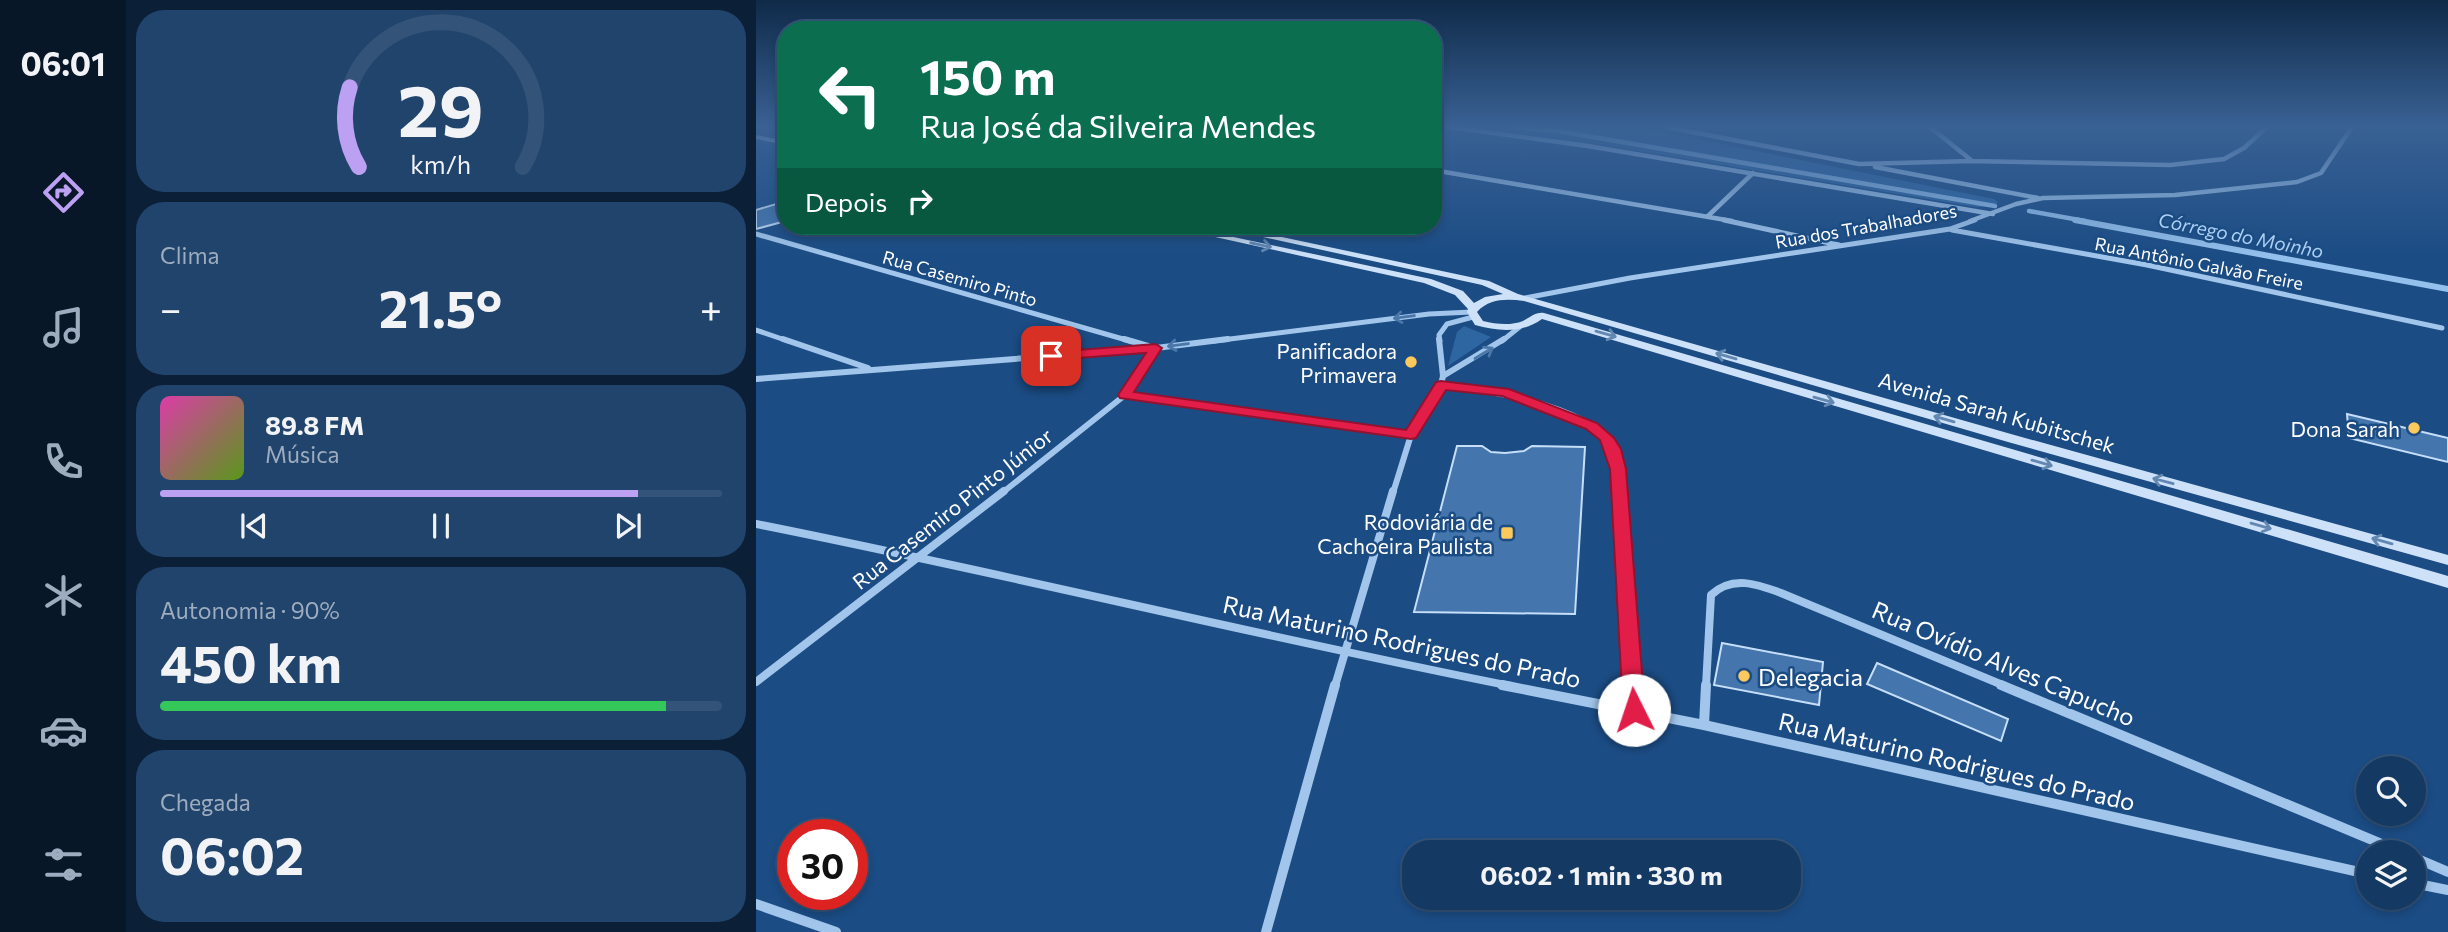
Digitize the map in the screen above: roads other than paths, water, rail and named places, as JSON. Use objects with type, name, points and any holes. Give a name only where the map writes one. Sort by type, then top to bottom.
[{"type":"main road","points":[[1212,235],[1427,281],[1459,293],[1479,323],[1492,327],[1522,326],[1540,315],[1541,308],[1526,298],[1491,298],[1472,312]]},
{"type":"main road","name":"Avenida Sarah Kubitschek","points":[[1260,235],[1485,283],[1526,298],[1905,408],[2448,560]]},
{"type":"main road","name":"Avenida Sarah Kubitschek","points":[[1540,315],[2448,582]]},
{"type":"main road","points":[[1656,349],[1670,340]]},
{"type":"main road","points":[[1894,421],[1905,408]]},
{"type":"main road","points":[[2112,483],[2116,468]]},
{"type":"street","points":[[1737,170],[1994,214]]},
{"type":"street","points":[[1894,170],[2043,198]]},
{"type":"street","name":"Rua dos Trabalhadores","points":[[1526,298],[1617,280],[1950,229],[2016,204],[2043,198],[2175,195],[2297,182],[2323,170]]},
{"type":"street","points":[[1442,172],[1708,216],[1843,246]]},
{"type":"street","points":[[1708,216],[1754,173]]},
{"type":"street","name":"Rua Antônio Galvão Freire","points":[[1950,229],[2172,271],[2442,328]]},
{"type":"street","name":"Rua Casemiro Pinto","points":[[756,234],[1156,348]]},
{"type":"street","points":[[756,379],[1156,348],[1429,314],[1472,312]]},
{"type":"street","points":[[1442,381],[1438,335],[1447,324],[1472,312]]},
{"type":"street","points":[[1266,932],[1344,653],[1411,435],[1442,381],[1522,326]]},
{"type":"street","points":[[756,330],[873,369]]},
{"type":"street","name":"Rua Casemiro Pinto Júnior","points":[[756,682],[921,557],[1125,395],[1156,348]]},
{"type":"street","points":[[1442,381],[1504,392],[1533,402],[1591,426],[1606,438],[1613,449],[1618,469],[1634,710]]},
{"type":"street","points":[[1125,395],[1411,435]]},
{"type":"street","name":"Rua Maturino Rodrigues do Prado","points":[[756,524],[921,557],[1344,653],[1704,725],[2356,871]]},
{"type":"street","name":"Rua Ovídio Alves Capucho","points":[[1704,725],[1710,595],[1718,587],[1727,584],[1751,583],[1830,613],[2372,840]]},
{"type":"street","points":[[2426,863],[2448,872]]},
{"type":"street","points":[[2426,886],[2448,890]]},
{"type":"street","points":[[756,904],[836,932]]},
{"type":"waterway","points":[[1788,170],[1995,206]]},
{"type":"waterway","name":"Córrego do Moinho","points":[[2029,211],[2085,221]]},
{"type":"waterway","name":"Córrego do Moinho","points":[[2075,220],[2448,289]]},
{"type":"place","name":"Panificadora Primavera","points":[[1411,362]]},
{"type":"place","name":"Dona Sarah","points":[[2414,428]]},
{"type":"place","name":"Rodoviária de Cachoeira Paulista","points":[[1507,533]]},
{"type":"place","name":"Delegacia","points":[[1744,676]]}]
